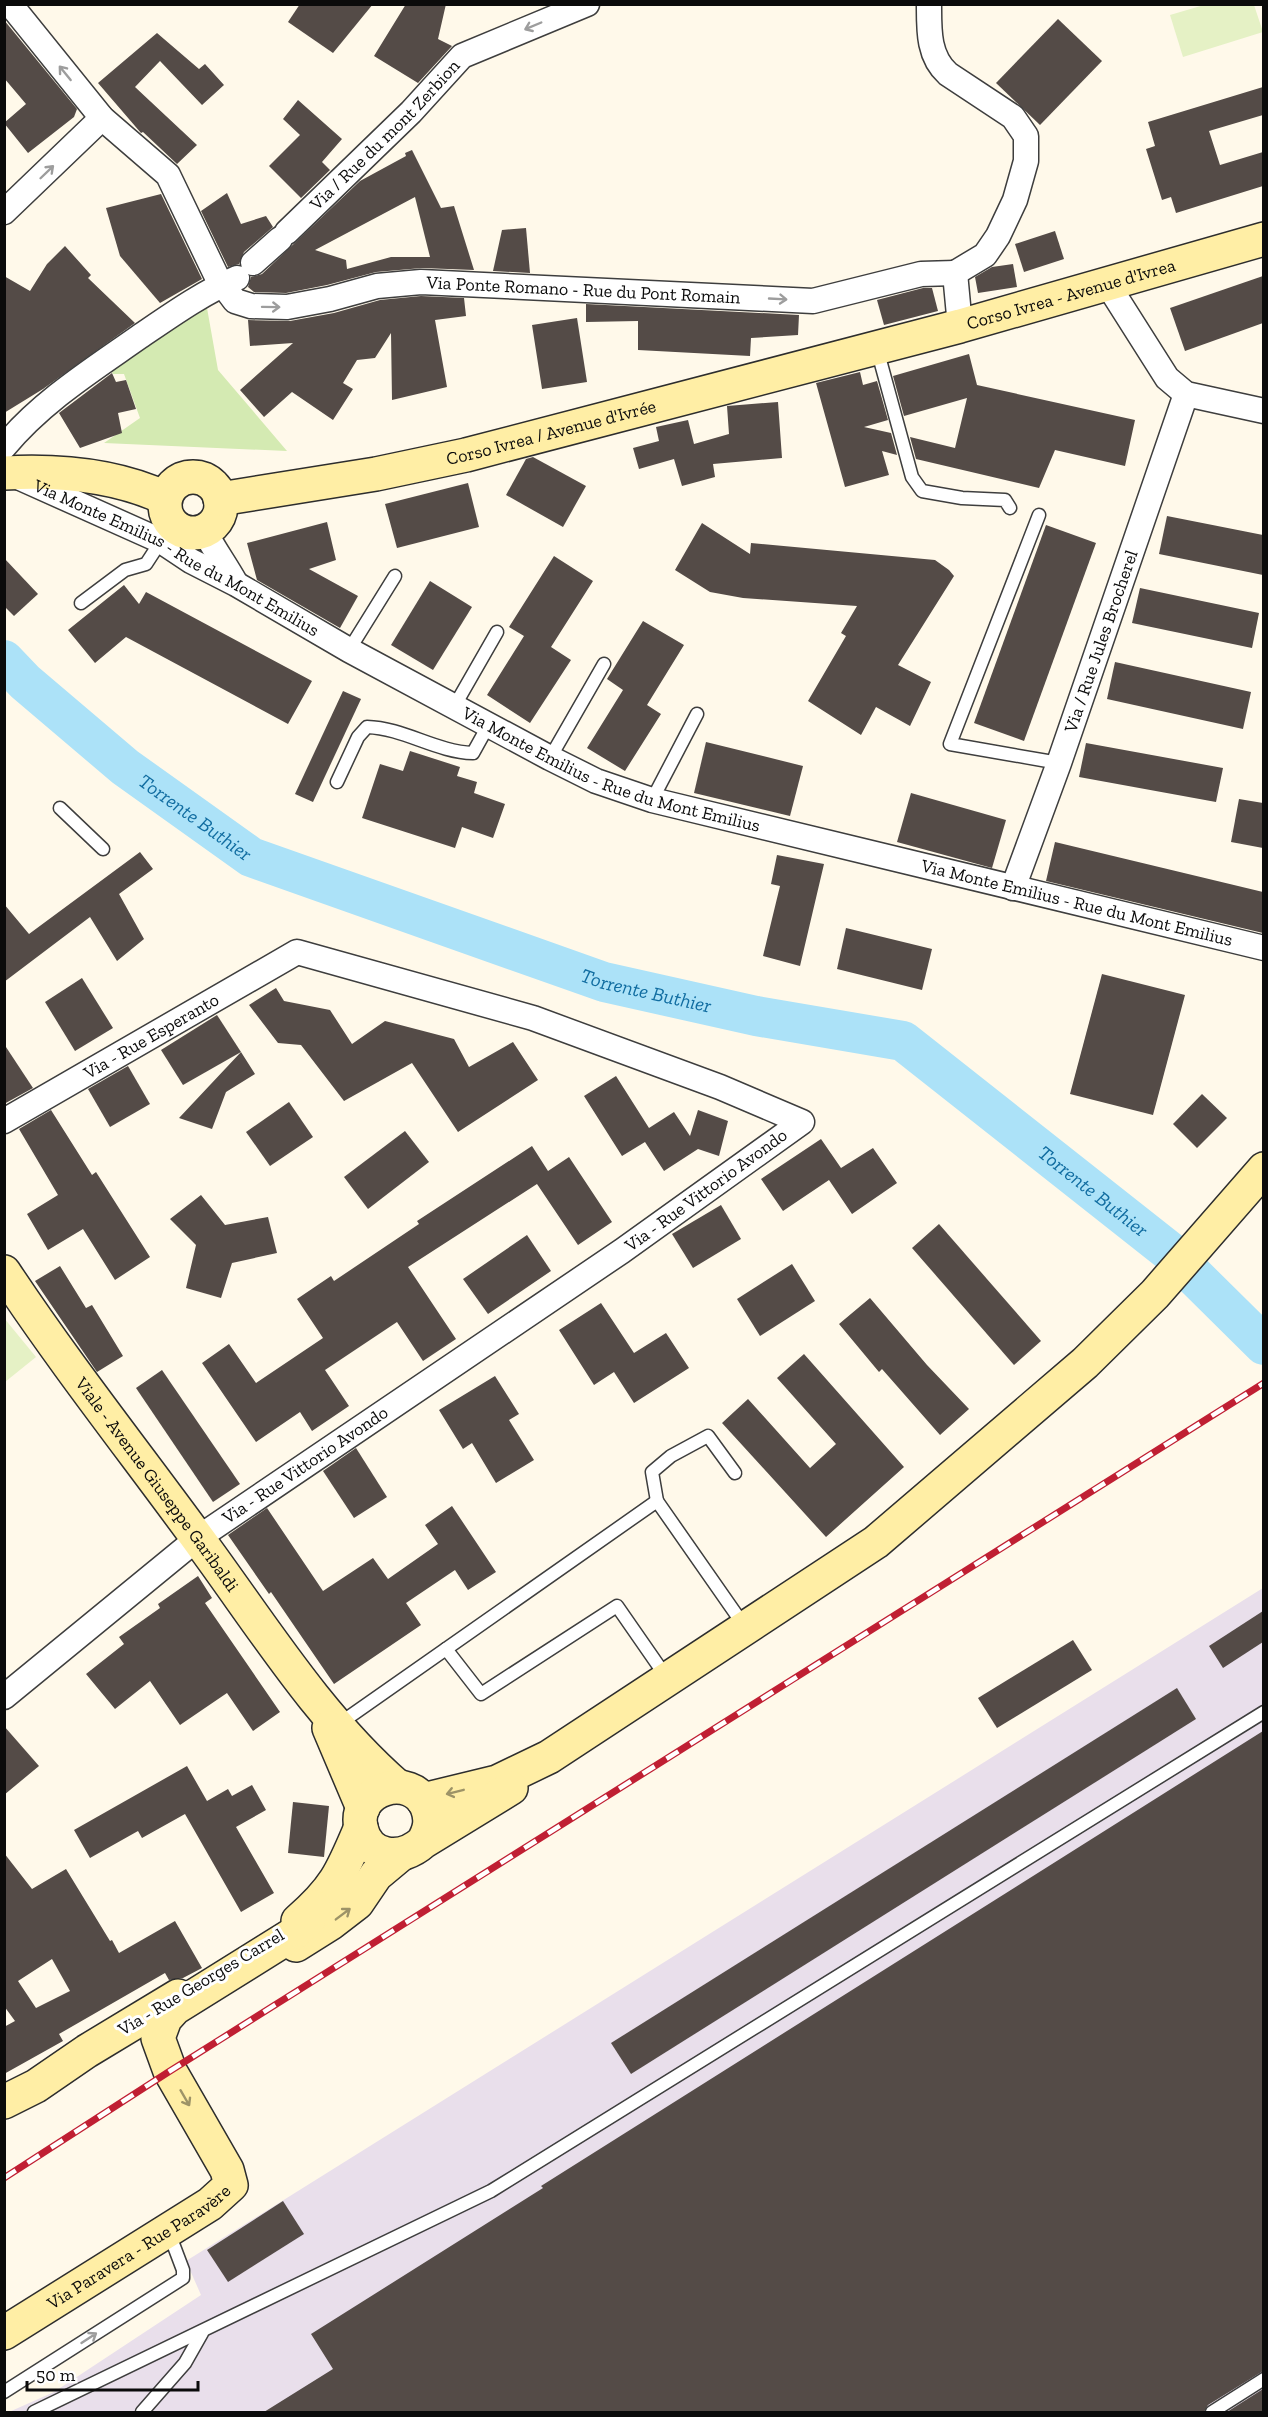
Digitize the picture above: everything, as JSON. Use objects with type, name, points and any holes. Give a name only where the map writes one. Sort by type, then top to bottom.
[{"type":"street","points":[[10,4],[102,118],[168,175],[237,275]]},
{"type":"street","name":"Via / Rue du mont Zerbion","points":[[5,464],[21,427],[40,410],[175,312],[237,275],[283,235],[411,112],[462,56],[587,4]]},
{"type":"street","points":[[929,4],[929,38],[938,66],[1013,117],[1026,136],[1024,171],[1015,200],[999,236],[985,255],[955,273],[960,327]]},
{"type":"street","points":[[4,212],[102,118]]},
{"type":"street","name":"Corso Ivrea - Avenue d'Ivrea","points":[[877,349],[1263,239]]},
{"type":"street","name":"Via Ponte Romano - Rue du Pont Romain","points":[[237,275],[235,301],[251,306],[287,307],[330,299],[377,286],[421,282],[813,301],[921,274],[955,273]]},
{"type":"street","points":[[1108,285],[1167,378],[1186,394],[1263,411]]},
{"type":"street","name":"Corso Ivrea / Avenue d'Ivrée","points":[[220,499],[428,465],[877,349]]},
{"type":"street","name":"Via / Rue Jules Brocherel","points":[[1013,888],[1059,763],[1186,394]]},
{"type":"street","points":[[5,464],[122,482],[165,498]]},
{"type":"street","name":"Via Monte Emilius - Rue du Mont Emilius","points":[[5,464],[48,489],[161,541],[191,561],[229,579],[350,650],[488,726],[596,781],[652,800],[1263,948]]},
{"type":"street","points":[[194,476],[208,480],[218,491],[220,499],[222,505],[218,519],[204,530],[193,533],[179,529],[169,519],[165,498],[179,480],[194,476]]},
{"type":"street","points":[[204,530],[229,579]]},
{"type":"street","name":"Via - Rue Esperanto","points":[[4,1121],[297,952]]},
{"type":"street","name":"Via - Rue Vittorio Avondo","points":[[198,1538],[621,1251],[802,1122],[720,1087],[532,1018],[297,952]]},
{"type":"street","points":[[410,1793],[430,1815],[430,1825],[412,1849],[386,1854],[374,1849],[364,1837],[362,1818],[368,1799],[382,1788],[410,1793],[497,1782],[549,1757],[876,1542],[1085,1363],[1155,1294],[1262,1172]]},
{"type":"street","name":"Viale - Avenue Giuseppe Garibaldi","points":[[4,1272],[65,1362],[198,1538],[313,1697],[379,1770],[410,1793]]},
{"type":"street","points":[[4,1697],[198,1538]]},
{"type":"street","name":"Viale - Avenue Giuseppe Garibaldi","points":[[313,1697],[333,1734],[362,1818]]},
{"type":"street","points":[[36,2086],[116,2048],[161,2035],[331,1923],[357,1903],[376,1875],[412,1849],[530,1777],[549,1757]]},
{"type":"street","name":"Via - Rue Georges Carrel","points":[[4,2102],[36,2086],[128,2026],[267,1945],[314,1907],[339,1877],[349,1860],[362,1818]]},
{"type":"street","points":[[161,2035],[175,2008],[292,1935],[309,1919],[314,1907]]},
{"type":"street","name":"Via Paravera - Rue Paravère","points":[[4,2332],[210,2204],[231,2185],[227,2170],[183,2095],[161,2035]]},
{"type":"lane","points":[[877,349],[912,477],[922,491],[962,498],[1005,500],[1010,508]]},
{"type":"lane","points":[[1040,515],[950,744],[1059,763]]},
{"type":"lane","points":[[81,603],[125,570],[146,564],[161,541]]},
{"type":"lane","points":[[350,650],[395,576]]},
{"type":"lane","points":[[454,707],[497,632]]},
{"type":"lane","points":[[550,758],[604,664]]},
{"type":"lane","points":[[652,800],[697,714]]},
{"type":"lane","points":[[337,782],[358,736],[367,727],[381,727],[459,753],[473,753],[488,726]]},
{"type":"lane","points":[[60,808],[103,849]]},
{"type":"lane","points":[[735,1473],[708,1436],[670,1456],[652,1472],[657,1500],[745,1627]]},
{"type":"lane","points":[[338,1725],[657,1500]]},
{"type":"lane","points":[[446,1649],[481,1694],[617,1606],[668,1679]]},
{"type":"lane","points":[[34,2412],[202,2333],[491,2191],[1263,1712]]},
{"type":"lane","points":[[4,2392],[183,2278],[183,2270],[167,2230]]},
{"type":"lane","points":[[142,2412],[185,2363],[202,2333]]},
{"type":"lane","points":[[1212,2412],[1263,2379]]},
{"type":"shaded area","points":[[1263,1588],[1263,2412],[9,2412],[54,2392],[201,2295],[186,2261]]},
{"type":"green space","points":[[1204,5],[1254,5],[1263,32],[1183,57],[1170,15]]},
{"type":"green space","points":[[204,291],[218,370],[287,451],[104,443],[140,418],[124,374],[113,374],[103,353]]},
{"type":"green space","points":[[4,1318],[36,1357],[5,1382],[4,1382]]},
{"type":"building","points":[[300,4],[373,4],[333,53],[288,22]]},
{"type":"building","points":[[406,4],[446,4],[438,39],[452,46],[418,83],[374,56]]},
{"type":"building","points":[[1058,19],[1102,61],[1040,125],[996,83]]},
{"type":"building","points":[[4,20],[77,109],[74,117],[28,153],[4,123],[26,104],[4,78]]},
{"type":"building","points":[[157,33],[199,69],[205,64],[224,85],[202,105],[160,61],[135,87],[197,145],[177,164],[143,132],[141,133],[98,83]]},
{"type":"building","points":[[1263,87],[1263,115],[1209,131],[1220,165],[1263,152],[1263,186],[1176,213],[1171,197],[1162,200],[1146,149],[1155,146],[1148,122]]},
{"type":"building","points":[[298,100],[342,139],[322,162],[330,170],[301,198],[269,166],[300,135],[283,119]]},
{"type":"building","points":[[412,150],[441,208],[454,206],[474,270],[422,268],[376,272],[286,293],[254,292],[248,287],[251,277],[262,274],[360,181],[406,156],[405,153]],"holes":[[[415,197],[430,257],[391,257],[347,269],[346,260],[315,250]]]},
{"type":"building","points":[[227,193],[241,224],[266,216],[273,227],[244,252],[239,264],[228,267],[201,211]]},
{"type":"building","points":[[161,194],[202,279],[160,303],[120,256],[106,208]]},
{"type":"building","points":[[526,228],[530,273],[493,271],[502,230]]},
{"type":"building","points":[[1055,231],[1064,259],[1024,272],[1015,244]]},
{"type":"building","points":[[65,246],[91,275],[88,278],[135,323],[43,389],[4,413],[4,276],[30,291],[47,264]]},
{"type":"building","points":[[1013,264],[1017,287],[978,293],[975,277],[992,267]]},
{"type":"building","points":[[1263,276],[1263,323],[1185,351],[1170,308]]},
{"type":"building","points":[[923,288],[932,288],[938,311],[884,325],[877,300]]},
{"type":"building","points":[[421,296],[464,298],[466,316],[435,320],[447,387],[392,400],[391,333],[375,358],[357,360],[343,383],[353,389],[333,420],[292,392],[264,417],[240,390],[293,343],[250,346],[248,320],[290,321],[334,313],[380,300]]},
{"type":"building","points":[[586,304],[799,315],[798,335],[751,338],[750,356],[638,350],[638,321],[586,322]]},
{"type":"building","points":[[577,318],[587,382],[542,389],[532,325]]},
{"type":"building","points":[[969,354],[977,385],[1135,420],[1125,466],[1055,450],[1039,488],[916,459],[910,437],[955,448],[967,398],[904,416],[893,376]]},
{"type":"building","points":[[860,372],[863,385],[877,381],[888,420],[864,427],[891,433],[897,455],[882,451],[889,475],[845,487],[816,383]]},
{"type":"building","points":[[112,373],[116,382],[126,380],[136,409],[118,413],[122,433],[80,448],[59,413]]},
{"type":"building","points":[[778,402],[782,458],[713,464],[715,477],[682,486],[674,459],[639,469],[633,448],[659,441],[656,427],[688,420],[694,444],[729,434],[727,406]]},
{"type":"building","points":[[533,457],[586,486],[563,527],[506,495],[526,459]]},
{"type":"building","points":[[468,483],[479,527],[397,548],[385,504]]},
{"type":"building","points":[[1167,516],[1263,535],[1263,575],[1159,554]]},
{"type":"building","points":[[327,522],[336,560],[309,569],[358,596],[340,628],[257,580],[247,543]]},
{"type":"building","points":[[702,523],[750,554],[751,543],[935,560],[949,570],[954,576],[898,665],[931,682],[910,726],[876,707],[861,735],[808,701],[846,636],[841,633],[857,606],[743,598],[710,592],[675,570]]},
{"type":"building","points":[[1046,525],[1096,543],[1024,741],[974,723]]},
{"type":"building","points":[[554,556],[593,581],[551,647],[571,660],[530,723],[487,695],[524,636],[509,627]]},
{"type":"building","points":[[4,558],[38,594],[14,616],[4,606]]},
{"type":"building","points":[[430,581],[472,607],[433,670],[391,645]]},
{"type":"building","points":[[124,585],[139,604],[146,592],[312,681],[288,724],[126,637],[95,663],[68,630]]},
{"type":"building","points":[[1140,588],[1259,613],[1252,648],[1132,623]]},
{"type":"building","points":[[643,621],[684,645],[647,705],[661,714],[625,771],[587,748],[623,690],[607,679]]},
{"type":"building","points":[[1115,662],[1251,692],[1243,729],[1107,699]]},
{"type":"building","points":[[343,691],[361,699],[313,802],[295,794]]},
{"type":"building","points":[[706,742],[803,766],[790,816],[694,793]]},
{"type":"building","points":[[1086,743],[1223,768],[1216,802],[1079,777]]},
{"type":"building","points":[[410,751],[460,767],[457,776],[477,782],[474,793],[505,804],[493,838],[462,827],[455,848],[362,818],[380,764],[403,771]]},
{"type":"building","points":[[911,793],[1006,820],[992,868],[897,842]]},
{"type":"building","points":[[1239,799],[1263,803],[1263,848],[1231,842]]},
{"type":"building","points":[[1055,842],[1263,892],[1263,933],[1046,881]]},
{"type":"building","points":[[140,852],[153,869],[119,894],[144,939],[117,961],[90,917],[4,982],[4,904],[29,934]]},
{"type":"building","points":[[777,855],[824,864],[800,966],[763,956],[780,886],[771,884]]},
{"type":"building","points":[[846,928],[932,949],[922,990],[837,969]]},
{"type":"building","points":[[1102,974],[1185,995],[1153,1115],[1070,1094]]},
{"type":"building","points":[[82,978],[113,1028],[75,1051],[45,1002]]},
{"type":"building","points":[[276,988],[284,1001],[330,1010],[352,1044],[385,1021],[454,1039],[469,1067],[513,1042],[538,1080],[458,1132],[412,1063],[344,1101],[301,1045],[278,1043],[249,1005]]},
{"type":"building","points":[[217,1015],[241,1052],[183,1085],[161,1050]]},
{"type":"building","points":[[4,1044],[33,1088],[4,1104]]},
{"type":"building","points":[[241,1052],[255,1074],[226,1092],[212,1129],[179,1118]]},
{"type":"building","points":[[128,1066],[150,1104],[110,1127],[88,1089]]},
{"type":"building","points":[[616,1076],[649,1128],[674,1112],[690,1136],[698,1110],[728,1121],[719,1156],[698,1149],[664,1171],[645,1142],[622,1156],[584,1096]]},
{"type":"building","points":[[1202,1094],[1227,1118],[1197,1148],[1173,1124]]},
{"type":"building","points":[[289,1102],[313,1137],[270,1166],[246,1132]]},
{"type":"building","points":[[51,1110],[92,1175],[96,1172],[150,1257],[115,1280],[83,1229],[48,1250],[27,1214],[58,1195],[19,1129]]},
{"type":"building","points":[[405,1131],[429,1162],[368,1209],[344,1177]]},
{"type":"building","points":[[821,1139],[841,1168],[873,1148],[897,1183],[852,1214],[829,1180],[783,1211],[761,1179]]},
{"type":"building","points":[[532,1146],[548,1171],[569,1157],[612,1222],[578,1245],[537,1184],[408,1267],[456,1339],[423,1361],[397,1322],[325,1370],[349,1406],[312,1431],[300,1412],[256,1442],[202,1363],[229,1344],[256,1383],[323,1338],[297,1299],[331,1276],[334,1281],[419,1224],[417,1221]]},
{"type":"building","points":[[201,1195],[225,1225],[268,1217],[277,1253],[232,1263],[221,1298],[186,1288],[196,1245],[170,1219]]},
{"type":"building","points":[[721,1205],[741,1239],[693,1268],[672,1234]]},
{"type":"building","points":[[939,1224],[1041,1341],[1014,1365],[912,1248]]},
{"type":"building","points":[[527,1235],[551,1271],[488,1314],[463,1279]]},
{"type":"building","points":[[792,1264],[815,1301],[760,1336],[737,1299]]},
{"type":"building","points":[[60,1266],[86,1308],[92,1305],[123,1356],[97,1372],[35,1281]]},
{"type":"building","points":[[870,1298],[927,1365],[969,1409],[940,1435],[882,1369],[879,1372],[839,1324]]},
{"type":"building","points":[[601,1303],[634,1353],[666,1333],[689,1368],[634,1403],[614,1372],[594,1385],[559,1330]]},
{"type":"building","points":[[804,1354],[904,1467],[826,1537],[722,1423],[748,1399],[810,1468],[836,1444],[777,1378]]},
{"type":"building","points":[[162,1370],[240,1484],[213,1502],[136,1388]]},
{"type":"building","points":[[495,1376],[519,1414],[509,1420],[534,1460],[496,1483],[472,1443],[463,1449],[439,1410]]},
{"type":"building","points":[[356,1448],[387,1497],[354,1518],[323,1471]]},
{"type":"building","points":[[452,1506],[496,1572],[468,1590],[455,1570],[406,1603],[421,1625],[334,1684],[271,1592],[269,1594],[228,1535],[267,1508],[323,1591],[373,1558],[388,1579],[438,1544],[425,1525]]},
{"type":"building","points":[[198,1576],[212,1598],[205,1603],[280,1712],[253,1731],[227,1693],[180,1725],[150,1681],[115,1709],[86,1674],[124,1644],[119,1637],[160,1608],[158,1604]]},
{"type":"building","points":[[1263,1611],[1263,1642],[1223,1668],[1209,1646]]},
{"type":"building","points":[[1073,1640],[1092,1670],[997,1728],[978,1698]]},
{"type":"building","points":[[1177,1688],[1196,1719],[631,2074],[611,2043]]},
{"type":"building","points":[[4,1726],[39,1766],[4,1795]]},
{"type":"building","points":[[1263,1731],[1263,2371],[1208,2405],[1204,2412],[264,2412],[333,2369],[311,2334],[543,2188],[541,2186]]},
{"type":"building","points":[[187,1766],[207,1801],[228,1789],[232,1796],[252,1785],[266,1810],[236,1827],[274,1893],[241,1912],[185,1814],[142,1838],[138,1831],[90,1858],[74,1830]]},
{"type":"building","points":[[293,1802],[329,1806],[324,1857],[288,1853]]},
{"type":"building","points":[[4,1853],[32,1889],[66,1869],[119,1953],[175,1921],[202,1968],[183,1978],[169,1980],[165,1973],[59,2034],[63,2041],[4,2074],[4,2027],[15,2021],[4,2006]],"holes":[[[52,1959],[70,1991],[36,2008],[18,1981]]]},
{"type":"building","points":[[283,2201],[304,2234],[228,2282],[207,2250]]},
{"type":"building","points":[[1263,2389],[1263,2412],[1227,2412]]},
{"type":"waterway","name":"Torrente Buthier","points":[[4,660],[25,682],[125,767],[251,857],[604,982],[756,1016],[903,1041],[1169,1251],[1264,1345]]},
{"type":"railway","points":[[4,2178],[170,2071],[1264,1383]]}]
